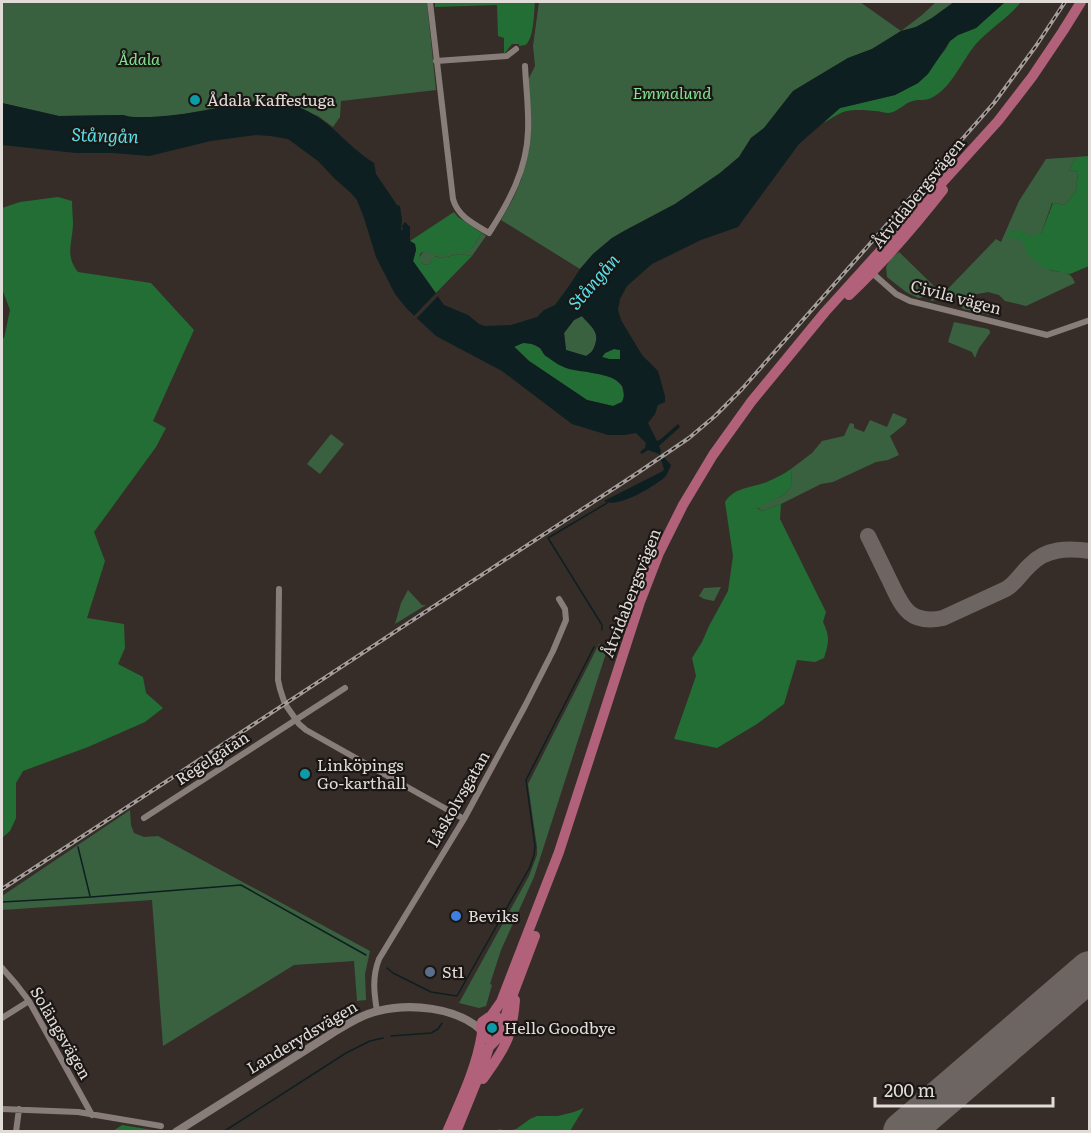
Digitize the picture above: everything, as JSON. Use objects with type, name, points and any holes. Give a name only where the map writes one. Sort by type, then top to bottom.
[{"type":"main road","name":"Åtvidabergsvägen","points":[[489,1017],[501,1002],[559,852],[640,602],[670,529],[696,482],[731,429],[769,378],[869,270],[1032,77],[1064,32],[1081,2]]},
{"type":"main road","name":"Åtvidabergsvägen","points":[[503,1024],[556,874],[559,852]]},
{"type":"main road","name":"Åtvidabergsvägen","points":[[469,1101],[505,1044],[513,1021],[522,971]]},
{"type":"main road","points":[[447,1131],[471,1075],[482,1032],[482,1022],[489,1017],[499,1019],[503,1024],[502,1032],[496,1038],[489,1038],[482,1032]]},
{"type":"main road","name":"Åtvidabergsvägen","points":[[456,1131],[489,1047],[496,1038]]},
{"type":"street","points":[[430,2],[455,208],[462,216],[489,233],[512,195],[525,156],[528,133],[525,66]]},
{"type":"street","points":[[436,60],[507,56],[516,49]]},
{"type":"street","name":"Civila vägen","points":[[869,270],[896,294],[910,301],[1047,334],[1089,320]]},
{"type":"street","points":[[279,589],[278,680],[281,697],[295,720],[306,730],[464,819]]},
{"type":"street","name":"Låskolvsgatan","points":[[377,1011],[374,981],[379,959],[464,819],[525,706],[564,627],[567,614],[559,600]]},
{"type":"street","name":"Regelgatan","points":[[144,818],[345,688]]},
{"type":"street","name":"Solängsvägen","points":[[2,968],[29,1001],[92,1115]]},
{"type":"street","points":[[2,1018],[29,1001]]},
{"type":"street","name":"Landerydsvägen","points":[[176,1131],[331,1034],[377,1011],[406,1007],[424,1008],[469,1017],[489,1017]]},
{"type":"street","name":"Landerydsvägen","points":[[454,1015],[473,1024],[482,1032]]},
{"type":"street","points":[[2,1109],[66,1111],[161,1126]]},
{"type":"street","points":[[16,1131],[19,1109]]},
{"type":"green space","name":"Ådala","points":[[2,2],[427,2],[436,90],[341,101],[340,117],[333,127],[318,116],[276,101],[259,100],[163,117],[59,116],[2,103]]},
{"type":"green space","points":[[435,2],[535,2],[530,38],[525,45],[512,44],[504,54],[504,38],[498,36],[497,5],[435,7]]},
{"type":"green space","name":"Emmalund","points":[[539,2],[860,2],[901,31],[872,49],[848,58],[793,91],[764,128],[751,138],[739,157],[720,173],[675,204],[612,238],[580,269],[501,220],[514,197],[528,156],[528,80],[535,66],[533,46]]},
{"type":"green space","points":[[936,2],[954,2],[916,27],[901,31]]},
{"type":"green space","points":[[1005,2],[1021,2],[975,45],[950,82],[938,94],[929,99],[915,100],[892,112],[851,110],[823,123],[840,108],[895,95],[918,83],[950,41],[976,28]]},
{"type":"green space","points":[[1089,156],[1089,266],[1070,274],[1045,269],[1026,253],[1024,243],[1018,239],[1006,237],[1009,231],[1016,232],[1019,229],[1032,237],[1037,233],[1041,234],[1053,203],[1065,205],[1076,191],[1078,172],[1069,170],[1076,157]]},
{"type":"green space","points":[[1076,157],[1069,170],[1078,172],[1076,191],[1065,205],[1052,203],[1041,234],[1032,237],[1016,232],[1007,236],[1025,243],[1043,267],[1067,273],[1075,283],[1026,306],[1005,301],[999,295],[988,292],[930,301],[939,291],[943,294],[996,239],[1001,242],[1019,201],[1046,159]]},
{"type":"green space","points":[[58,197],[72,201],[73,225],[70,255],[78,272],[151,283],[194,330],[153,421],[166,428],[156,447],[94,532],[105,561],[87,618],[124,624],[125,648],[118,664],[143,677],[146,693],[163,708],[145,722],[88,747],[23,771],[16,783],[16,818],[10,831],[2,838],[2,338],[4,338],[10,310],[2,289],[2,208],[20,202]]},
{"type":"green space","points":[[454,212],[482,233],[472,248],[465,253],[440,255],[422,252],[420,254],[421,263],[426,265],[430,264],[434,256],[441,258],[460,254],[472,256],[436,293],[413,261],[416,250],[415,244],[410,241]]},
{"type":"green space","points":[[482,233],[486,236],[472,256],[460,254],[441,258],[435,256],[430,264],[420,262],[421,255],[426,251],[441,255],[472,248]]},
{"type":"green space","points":[[899,252],[935,287],[924,297],[918,298],[906,292],[887,277],[886,267],[891,258]]},
{"type":"green space","points":[[962,305],[992,313],[990,315],[963,309]]},
{"type":"green space","points":[[582,316],[596,336],[591,353],[586,356],[566,350],[564,333],[574,320]]},
{"type":"green space","points":[[954,322],[990,331],[975,358],[972,352],[948,342]]},
{"type":"green space","points":[[523,343],[540,348],[545,356],[591,373],[614,378],[622,386],[624,397],[622,402],[613,406],[587,400],[529,361],[514,346]]},
{"type":"green space","points":[[614,349],[621,350],[620,359],[602,357],[605,353]]},
{"type":"green space","points":[[893,413],[907,419],[905,424],[890,436],[899,455],[876,462],[833,482],[821,484],[762,511],[757,507],[784,495],[792,485],[791,469],[812,453],[822,441],[844,436],[850,423],[854,424],[854,428],[864,432],[870,420],[887,427]]},
{"type":"green space","points":[[331,434],[344,444],[320,474],[307,464]]},
{"type":"green space","points":[[791,469],[792,485],[784,495],[757,508],[762,511],[781,504],[780,519],[826,612],[823,622],[828,640],[824,658],[815,662],[797,660],[784,704],[757,724],[717,748],[674,739],[696,676],[692,658],[728,591],[733,556],[725,502],[739,490],[769,481]]},
{"type":"green space","points":[[721,587],[714,601],[699,596],[704,588]]},
{"type":"green space","points":[[408,590],[422,605],[426,605],[395,624],[401,603]]},
{"type":"green space","points":[[599,644],[608,647],[534,877],[501,950],[490,984],[492,985],[486,1006],[479,1008],[459,1003],[529,876],[537,855],[537,847],[528,784]]},
{"type":"green space","points":[[130,810],[134,833],[144,837],[158,836],[370,951],[365,974],[366,1000],[357,1001],[354,961],[294,965],[163,1046],[152,900],[2,910],[2,896]]},
{"type":"green space","points":[[584,1108],[570,1131],[508,1131],[516,1129],[537,1116],[558,1116]]},
{"type":"green space","points":[[122,1125],[159,1131],[113,1131]]},
{"type":"water","name":"Stångån","points":[[954,2],[1005,2],[976,28],[950,41],[928,74],[918,83],[895,95],[840,108],[799,144],[738,227],[701,240],[652,264],[627,286],[620,299],[618,310],[621,320],[642,355],[658,371],[665,396],[665,402],[658,405],[648,423],[657,441],[678,424],[680,427],[659,446],[660,453],[671,465],[665,477],[626,500],[610,503],[604,501],[663,471],[659,454],[648,450],[642,454],[640,452],[645,448],[646,443],[636,433],[608,435],[572,424],[502,371],[436,336],[407,309],[395,294],[376,257],[357,200],[318,161],[288,139],[256,135],[211,141],[149,156],[76,153],[2,145],[2,103],[59,116],[123,115],[130,117],[184,114],[258,101],[276,101],[296,106],[318,117],[374,163],[376,174],[400,206],[401,230],[405,222],[410,227],[410,241],[415,244],[416,250],[413,261],[444,305],[468,315],[485,326],[511,325],[537,317],[544,310],[555,305],[580,269],[612,238],[675,204],[720,173],[739,157],[751,138],[764,128],[793,91],[848,58],[872,49],[901,31],[916,27]],"holes":[[[582,316],[596,336],[593,349],[586,356],[566,350],[564,333],[574,320]],[[523,343],[534,345],[540,348],[548,358],[564,367],[614,379],[621,384],[624,392],[622,402],[613,406],[587,400],[529,361],[514,347]],[[614,349],[620,350],[620,359],[602,357]]]},
{"type":"pier","points":[[438,291],[440,294],[415,320],[412,318]]},
{"type":"waterway","points":[[602,630],[602,625],[548,538],[607,503]]},
{"type":"waterway","points":[[387,968],[431,992],[457,996],[530,867],[535,846],[526,780],[594,647]]},
{"type":"waterway","points":[[78,847],[90,896]]},
{"type":"waterway","points":[[2,902],[241,885],[366,955]]},
{"type":"waterway","points":[[391,1036],[431,1033],[442,1023]]},
{"type":"waterway","points":[[223,1132],[346,1053],[370,1041],[383,1038]]},
{"type":"taxiway","points":[[868,536],[903,605],[914,616],[922,619],[943,618],[1006,589],[1036,559],[1050,552],[1090,551]]},
{"type":"runway","points":[[903,1132],[1090,971]]},
{"type":"railway","points":[[2,889],[689,438],[742,389],[994,103],[1065,2]]},
{"type":"place","name":"Ådala Kaffestuga","points":[[195,100]]},
{"type":"place","name":"Linköpings Go-karthall","points":[[305,774]]},
{"type":"place","name":"Beviks","points":[[456,916]]},
{"type":"place","name":"St1","points":[[430,972]]},
{"type":"place","name":"Hello Goodbye","points":[[492,1028]]}]
